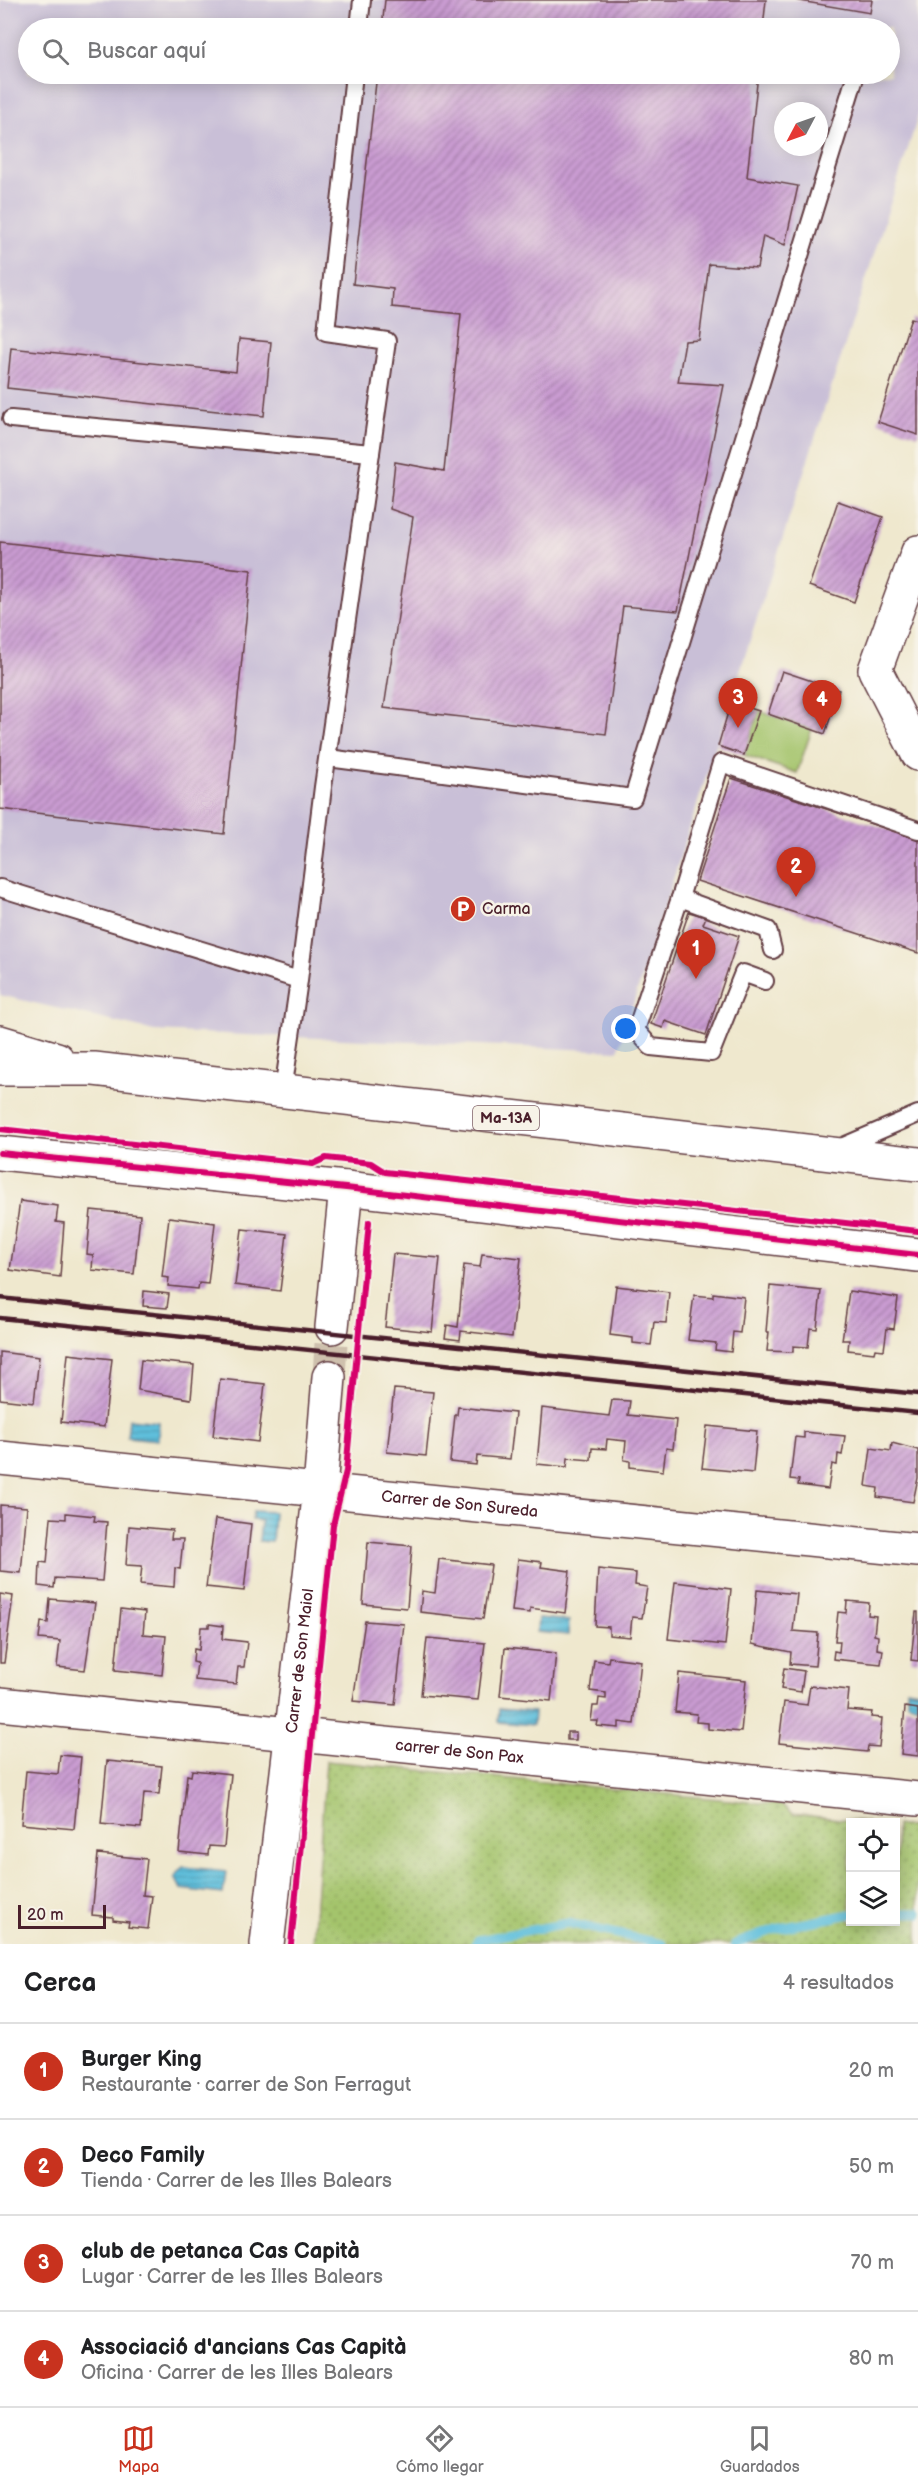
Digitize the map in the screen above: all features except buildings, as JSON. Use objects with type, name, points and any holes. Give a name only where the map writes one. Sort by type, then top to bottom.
[{"type":"street","points":[[918,552],[875,670],[918,754]]},
{"type":"street","name":"Ma-13A","points":[[0,1042],[94,1069]]},
{"type":"street","name":"Ma-13A","points":[[0,1069],[94,1069],[918,1164]]},
{"type":"street","points":[[0,1153],[346,1188],[918,1255]]},
{"type":"street","points":[[332,1327],[346,1188]]},
{"type":"street","name":"Carrer de Son Maiol","points":[[267,1944],[320,1489],[329,1377]]},
{"type":"street","name":"Carrer de Son Sureda","points":[[0,1458],[918,1550]]},
{"type":"street","name":"carrer de Son Pax","points":[[0,1704],[918,1799]]},
{"type":"lane","points":[[360,18],[362,0]]},
{"type":"lane","points":[[283,1091],[387,341],[326,332],[353,84]]},
{"type":"lane","points":[[328,758],[633,798],[853,84]]},
{"type":"lane","points":[[11,419],[371,453]]},
{"type":"lane","points":[[765,981],[742,973],[711,1053],[651,1047],[636,1030],[722,764],[918,830]]},
{"type":"lane","points":[[0,888],[299,980]]},
{"type":"lane","points":[[680,898],[768,930],[773,950]]},
{"type":"lane","points":[[827,1154],[918,1114]]},
{"type":"shaded area","points":[[0,0],[918,0],[918,117],[618,1051],[154,1031],[0,995]]},
{"type":"green space","points":[[759,711],[812,729],[797,773],[744,755]]},
{"type":"green space","points":[[326,1761],[781,1805],[792,1814],[846,1820],[846,1926],[900,1926],[900,1826],[918,1828],[918,1944],[313,1944]]},
{"type":"water","points":[[129,1419],[159,1422],[158,1440],[127,1437]]},
{"type":"water","points":[[253,1511],[274,1512],[272,1542],[259,1541],[261,1521],[252,1520]]},
{"type":"water","points":[[538,1618],[569,1621],[568,1635],[537,1632]]},
{"type":"water","points":[[907,1689],[918,1691],[918,1706],[907,1702]]},
{"type":"water","points":[[499,1709],[534,1712],[533,1725],[498,1722]]},
{"type":"water","points":[[183,1867],[226,1871],[223,1894],[181,1889],[175,1877]]},
{"type":"waterway","points":[[900,1913],[918,1913]]},
{"type":"waterway","points":[[735,1944],[776,1929],[846,1915]]},
{"type":"waterway","points":[[475,1944],[478,1940],[568,1923],[662,1944]]},
{"type":"tunnel","points":[[329,1377],[332,1327]]},
{"type":"railway","points":[[0,1298],[918,1394]]},
{"type":"railway","points":[[0,1318],[918,1413]]},
{"type":"cycle path","points":[[0,1129],[313,1164],[326,1158],[371,1163],[385,1172],[918,1231]]},
{"type":"cycle path","points":[[0,1153],[346,1188],[918,1255]]},
{"type":"cycle path","points":[[291,1944],[333,1525],[346,1471],[369,1222]]},
{"type":"place","name":"club de petanca Cas Capità","points":[[738,728]]},
{"type":"place","name":"Associació d'ancians Cas Capità","points":[[822,730]]},
{"type":"place","name":"Deco Family","points":[[796,897]]},
{"type":"place","name":"Carma","points":[[463,909]]},
{"type":"place","name":"Burger King","points":[[696,979]]}]
